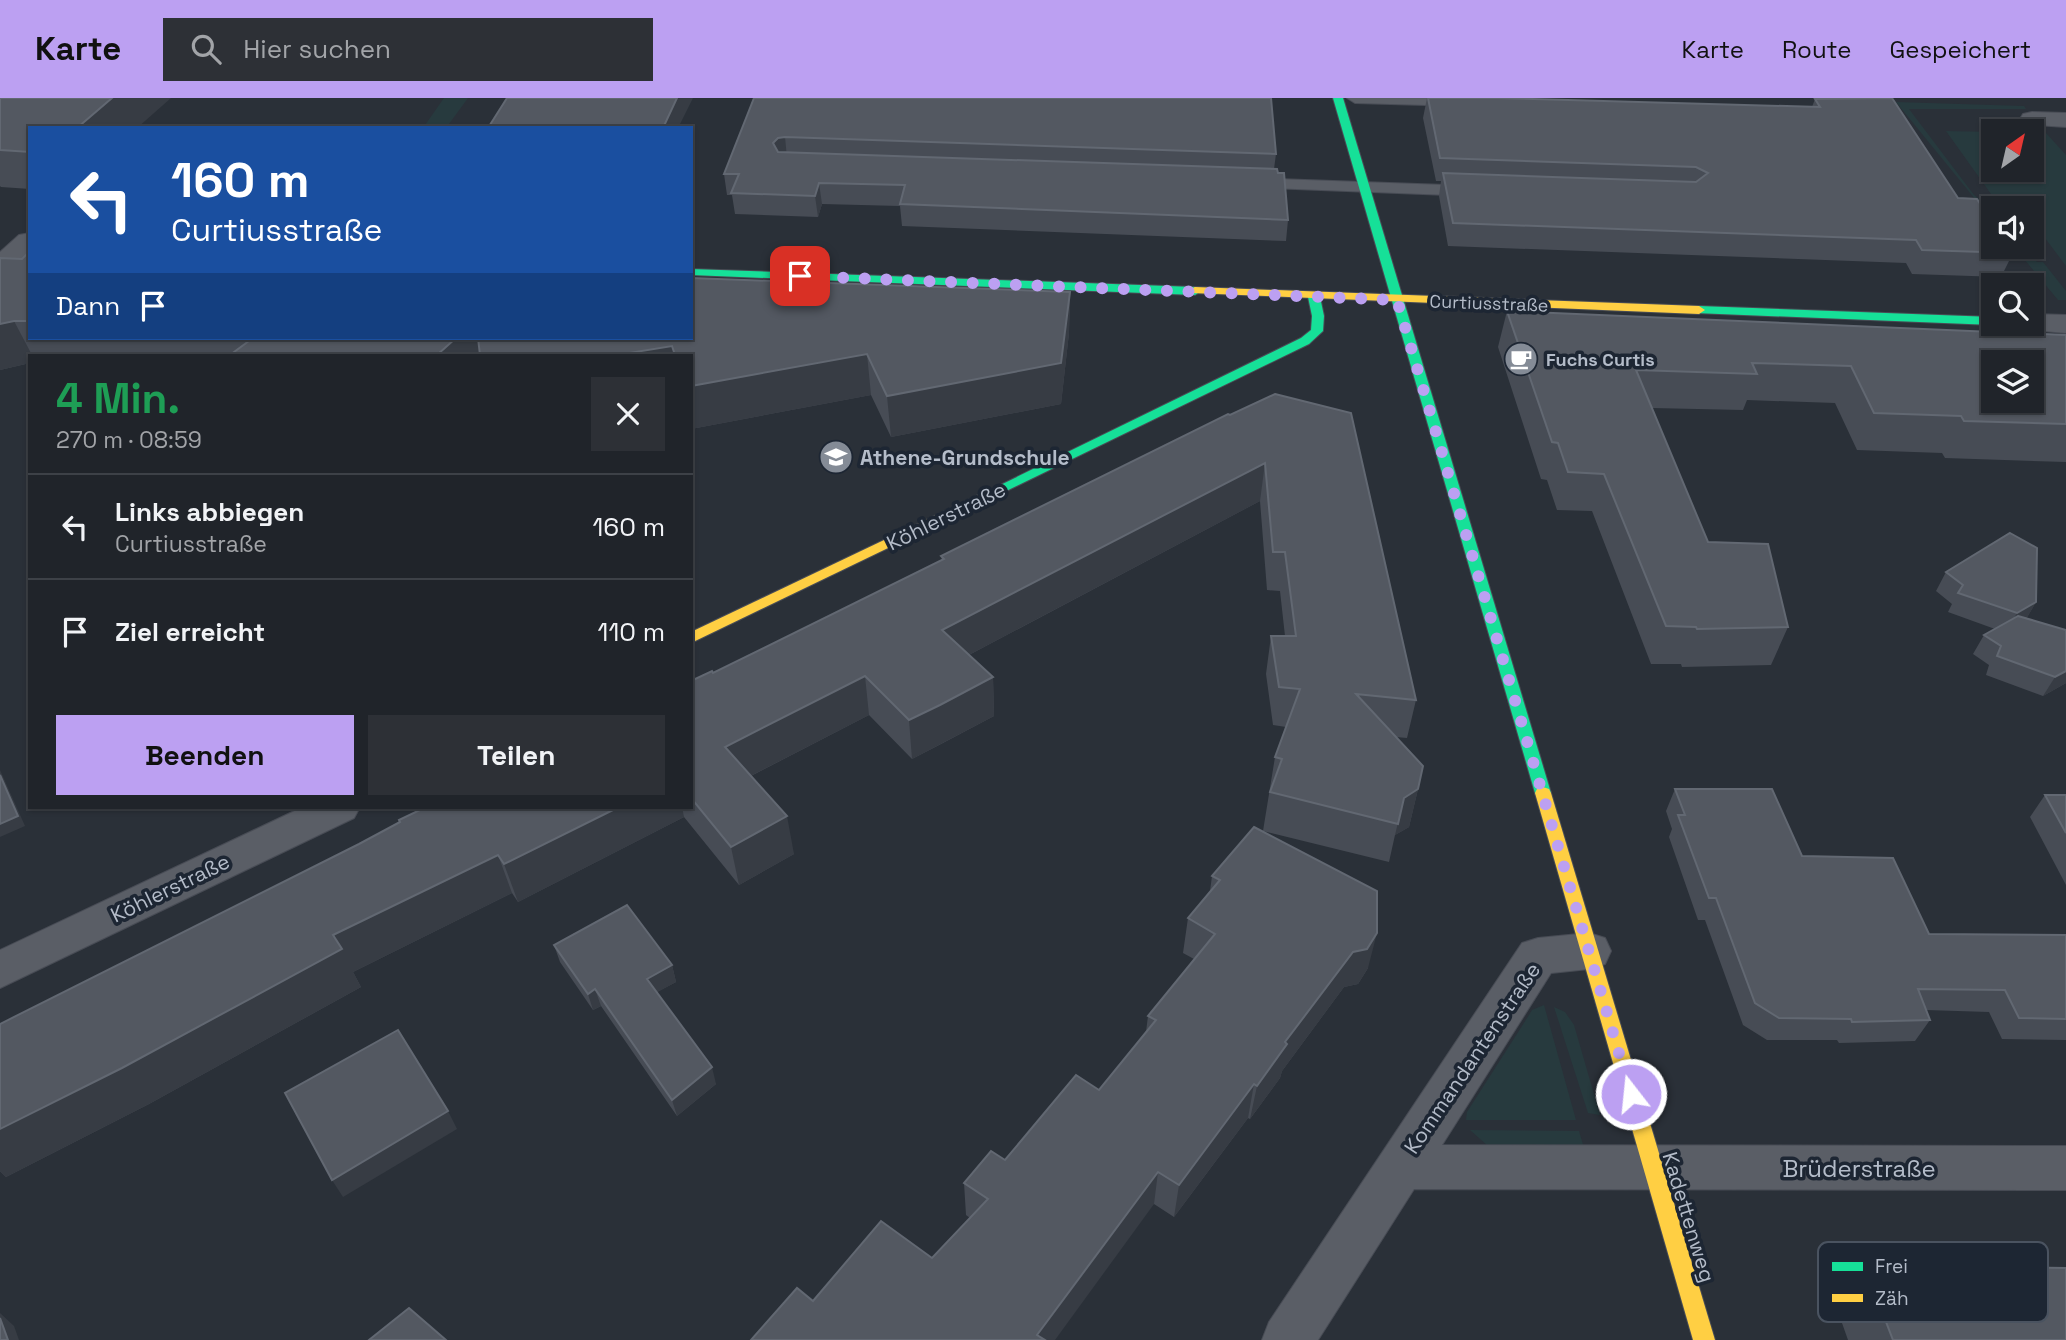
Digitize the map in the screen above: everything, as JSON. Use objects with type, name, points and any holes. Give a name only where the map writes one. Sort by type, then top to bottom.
[{"type":"street","name":"Kadettenweg","points":[[1338,98],[1704,1340]]},
{"type":"street","points":[[2044,119],[2066,120]]},
{"type":"street","points":[[0,238],[28,241]]},
{"type":"street","points":[[0,262],[8,260],[28,242]]},
{"type":"street","name":"Curtiusstraße","points":[[693,271],[1981,321]]},
{"type":"street","name":"Köhlerstraße","points":[[693,637],[1305,341],[1317,331],[1318,316],[1314,297]]},
{"type":"street","points":[[2044,323],[2066,324]]},
{"type":"street","name":"Köhlerstraße","points":[[0,970],[336,809]]},
{"type":"street","name":"Kommandantenstraße","points":[[1288,1340],[1538,956],[1589,951]]},
{"type":"street","name":"Kommandantenstraße","points":[[1399,1167],[1653,1169]]},
{"type":"street","name":"Brüderstraße","points":[[1653,1169],[2066,1168]]},
{"type":"lane","points":[[1355,98],[1479,102]]},
{"type":"lane","points":[[1234,183],[1493,191]]},
{"type":"green space","points":[[444,98],[468,98],[447,126],[424,126]]},
{"type":"green space","points":[[1896,102],[2024,106],[2026,109],[1909,109],[1981,201],[1981,206]]},
{"type":"green space","points":[[1946,131],[1981,132],[1981,180]]},
{"type":"green space","points":[[2046,133],[2066,155],[2066,266],[2044,237],[2044,196],[1991,194],[1982,182],[2044,182]]},
{"type":"green space","points":[[2024,259],[2043,262],[2066,291],[2066,300],[2058,300],[2044,283],[2044,273],[2036,273]]},
{"type":"green space","points":[[1544,1005],[1576,1120],[1466,1120],[1467,1112],[1532,1010]]},
{"type":"green space","points":[[1554,1007],[1565,1012],[1574,1025],[1600,1115],[1588,1113]]},
{"type":"green space","points":[[1470,1130],[1579,1131],[1584,1148],[1488,1146]]},
{"type":"building","points":[[0,98],[112,98],[79,126],[28,126],[28,152],[0,150]]},
{"type":"building","points":[[507,98],[677,98],[664,126],[489,126]]},
{"type":"building","points":[[754,98],[1271,98],[1276,154],[785,137],[778,138],[773,143],[778,152],[1277,169],[1278,173],[1284,173],[1288,220],[900,204],[905,185],[819,183],[815,196],[731,193],[739,174],[724,174]]},
{"type":"building","points":[[1428,98],[1820,107],[1815,99],[1892,98],[1958,198],[1977,199],[1981,205],[1981,252],[1922,250],[1916,240],[1453,223],[1443,173],[1696,182],[1708,173],[1696,167],[1440,158]]},
{"type":"building","points":[[28,253],[28,321],[0,324],[0,258],[22,259]]},
{"type":"building","points":[[693,278],[1070,292],[1061,363],[887,396],[867,354],[693,386],[693,354],[675,354],[672,346],[623,354],[480,354],[478,340],[693,340]]},
{"type":"building","points":[[1507,311],[1981,331],[1981,336],[2066,335],[2066,424],[1964,421],[1961,416],[1874,413],[1851,366],[1752,363],[1757,374],[1636,370],[1708,542],[1768,544],[1788,627],[1697,629],[1666,626],[1604,474],[1568,472],[1558,443],[1552,442]]},
{"type":"building","points":[[250,340],[454,340],[438,354],[231,354]]},
{"type":"building","points":[[1275,394],[1351,413],[1416,700],[1356,694],[1423,766],[1418,789],[1404,798],[1398,824],[1270,792],[1282,759],[1275,757],[1300,689],[1279,687],[1271,636],[1296,636],[1285,552],[1273,552],[1265,463],[942,630],[993,677],[940,705],[909,720],[865,676],[725,747],[787,816],[731,847],[693,800],[693,680],[712,671],[713,673],[944,559],[941,556]]},
{"type":"building","points":[[2010,533],[2037,548],[2036,602],[2017,613],[1958,593],[1963,585],[1946,572]]},
{"type":"building","points":[[2018,616],[2066,630],[2066,671],[2055,677],[1997,656],[2001,646],[1984,635]]},
{"type":"building","points":[[0,775],[18,816],[0,824]]},
{"type":"building","points":[[1675,789],[1772,789],[1802,856],[1893,858],[1929,934],[2066,935],[2066,1019],[2019,1018],[2005,990],[1918,989],[1930,1020],[1852,1022],[1851,1019],[1779,1018],[1755,1003],[1716,898],[1709,898],[1678,815],[1685,815]]},
{"type":"building","points":[[2045,795],[2066,795],[2066,833]]},
{"type":"building","points":[[422,809],[615,809],[504,864],[498,855],[333,935],[342,949],[122,1068],[0,1129],[0,1024],[359,844],[400,822],[399,820]]},
{"type":"building","points":[[1254,827],[1377,891],[1377,933],[1367,949],[1353,952],[1285,1042],[1287,1044],[1257,1086],[1254,1084],[1179,1185],[1158,1172],[1037,1335],[1045,1340],[751,1340],[797,1288],[813,1301],[881,1221],[932,1258],[988,1199],[964,1183],[991,1151],[1005,1160],[1076,1075],[1099,1090],[1156,1020],[1148,1016],[1215,934],[1188,918],[1220,880],[1212,876]]},
{"type":"building","points":[[627,905],[672,965],[647,979],[712,1067],[672,1100],[595,989],[588,994],[554,945]]},
{"type":"building","points":[[398,1030],[448,1111],[332,1180],[285,1093]]},
{"type":"building","points":[[2048,1268],[2066,1268],[2066,1340],[1893,1340],[1886,1322],[2048,1322]]},
{"type":"building","points":[[409,1308],[446,1340],[369,1340]]},
{"type":"building","points":[[0,1318],[8,1340],[0,1340]]},
{"type":"traffic: fast","points":[[1338,98],[1543,793]]},
{"type":"traffic: fast","points":[[693,272],[1195,291]]},
{"type":"traffic: fast","points":[[991,493],[1305,341],[1317,331],[1318,316],[1314,297]]},
{"type":"traffic: fast","points":[[1699,310],[1981,321]]},
{"type":"traffic: slow","points":[[1195,291],[1699,310]]},
{"type":"traffic: slow","points":[[693,637],[991,493]]},
{"type":"traffic: slow","points":[[1543,793],[1704,1340]]},
{"type":"place","name":"Fuchs Curtis","points":[[1521,359]]},
{"type":"place","name":"Athene-Grundschule","points":[[836,457]]},
{"type":"route","points":[[800,276],[1397,300],[1631,1094]]}]
